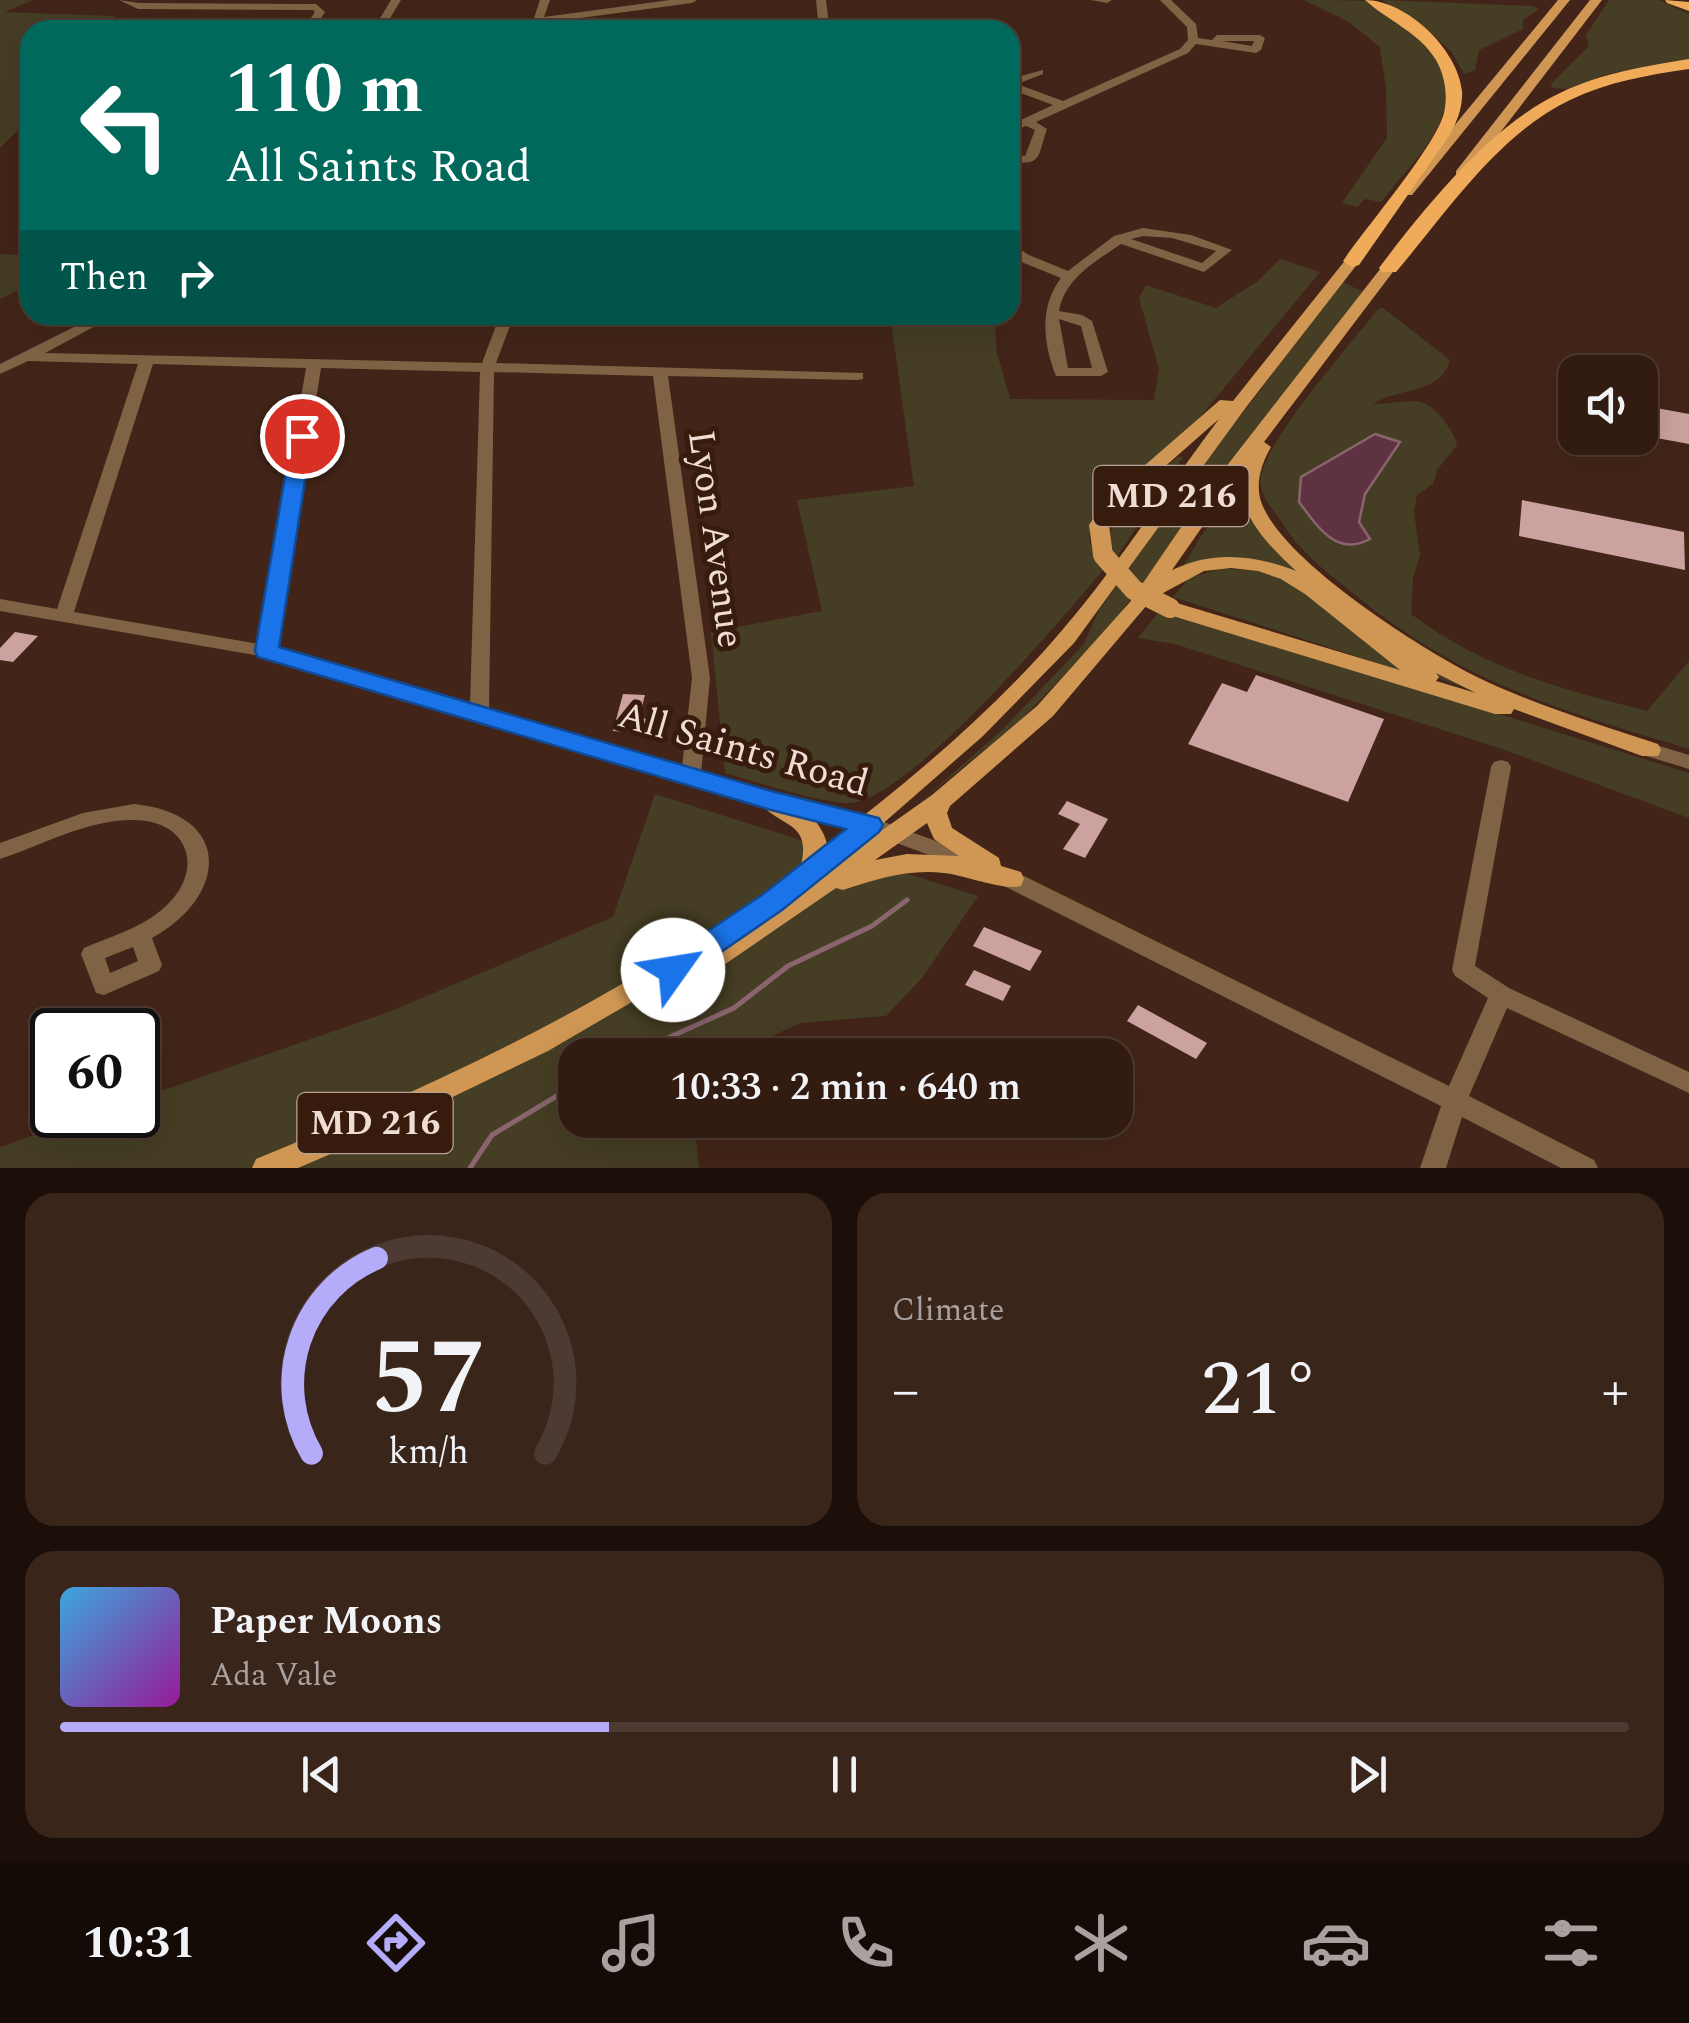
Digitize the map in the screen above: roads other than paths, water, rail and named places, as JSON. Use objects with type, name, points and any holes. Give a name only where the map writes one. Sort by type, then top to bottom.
[{"type":"highway","points":[[1352,261],[1440,138],[1453,108],[1454,92],[1446,65],[1430,42],[1372,0]]},
{"type":"highway","points":[[1672,0],[1689,7]]},
{"type":"highway","points":[[1388,268],[1472,174],[1537,112],[1594,84],[1689,64]]},
{"type":"main road","name":"MD 216","points":[[607,1009],[673,982],[760,930],[882,829],[1069,636],[1274,356],[1564,0]]},
{"type":"main road","name":"MD 216","points":[[266,1168],[444,1092],[607,1009],[719,940],[810,874],[882,829],[940,800],[1045,711],[1136,607],[1204,508],[1596,0]]},
{"type":"main road","points":[[1274,356],[1198,432],[1113,503],[1100,525],[1104,555],[1134,590],[1170,608],[1650,750]]},
{"type":"main road","points":[[1312,366],[1252,466],[1252,502],[1272,536],[1307,569],[1429,660],[1506,698],[1650,750]]},
{"type":"main road","points":[[1136,607],[1180,572],[1199,564],[1260,564],[1317,590],[1374,642],[1416,672],[1518,713]]},
{"type":"main road","points":[[940,800],[935,813],[942,832],[1012,880]]},
{"type":"main road","points":[[771,801],[814,832],[819,849],[810,874]]},
{"type":"main road","points":[[760,930],[837,883],[900,862],[950,862],[1012,880]]},
{"type":"street","points":[[124,0],[138,6],[316,7],[320,12],[315,20]]},
{"type":"street","points":[[544,20],[636,4],[692,0]]},
{"type":"street","points":[[1096,0],[1107,0]]},
{"type":"street","points":[[1164,0],[1192,26],[1193,40]]},
{"type":"street","points":[[1020,124],[1170,59],[1193,40],[1216,42]]},
{"type":"street","points":[[1020,80],[1039,72]]},
{"type":"street","points":[[1020,88],[1062,105]]},
{"type":"street","points":[[1020,159],[1030,160],[1041,136],[1040,129],[1025,121]]},
{"type":"street","points":[[1050,314],[1077,318],[1087,324],[1100,372],[1061,373],[1050,314],[1056,294],[1069,276],[1119,239],[1130,232],[1225,250],[1204,268],[1119,239]]},
{"type":"street","points":[[1020,253],[1069,276]]},
{"type":"street","points":[[0,370],[89,325]]},
{"type":"street","points":[[479,713],[487,368],[503,325]]},
{"type":"street","points":[[26,357],[858,376]]},
{"type":"street","points":[[64,615],[147,360]]},
{"type":"street","points":[[266,651],[314,364]]},
{"type":"street","name":"Lyon Avenue","points":[[660,372],[701,678],[691,775]]},
{"type":"street","name":"All Saints Road","points":[[0,605],[266,651],[771,801],[882,829],[1012,880],[1585,1168]]},
{"type":"street","points":[[1650,750],[1689,762]]},
{"type":"street","points":[[1500,767],[1463,970],[1501,995],[1689,1083]]},
{"type":"street","points":[[0,851],[108,815],[146,813],[176,822],[189,832],[199,848],[196,881],[178,908],[138,934]]},
{"type":"street","points":[[1433,1168],[1455,1100],[1501,995]]},
{"type":"waterway","points":[[668,1038],[734,1008],[788,966],[872,926],[907,900]]},
{"type":"waterway","points":[[470,1168],[492,1135],[558,1095]]}]
